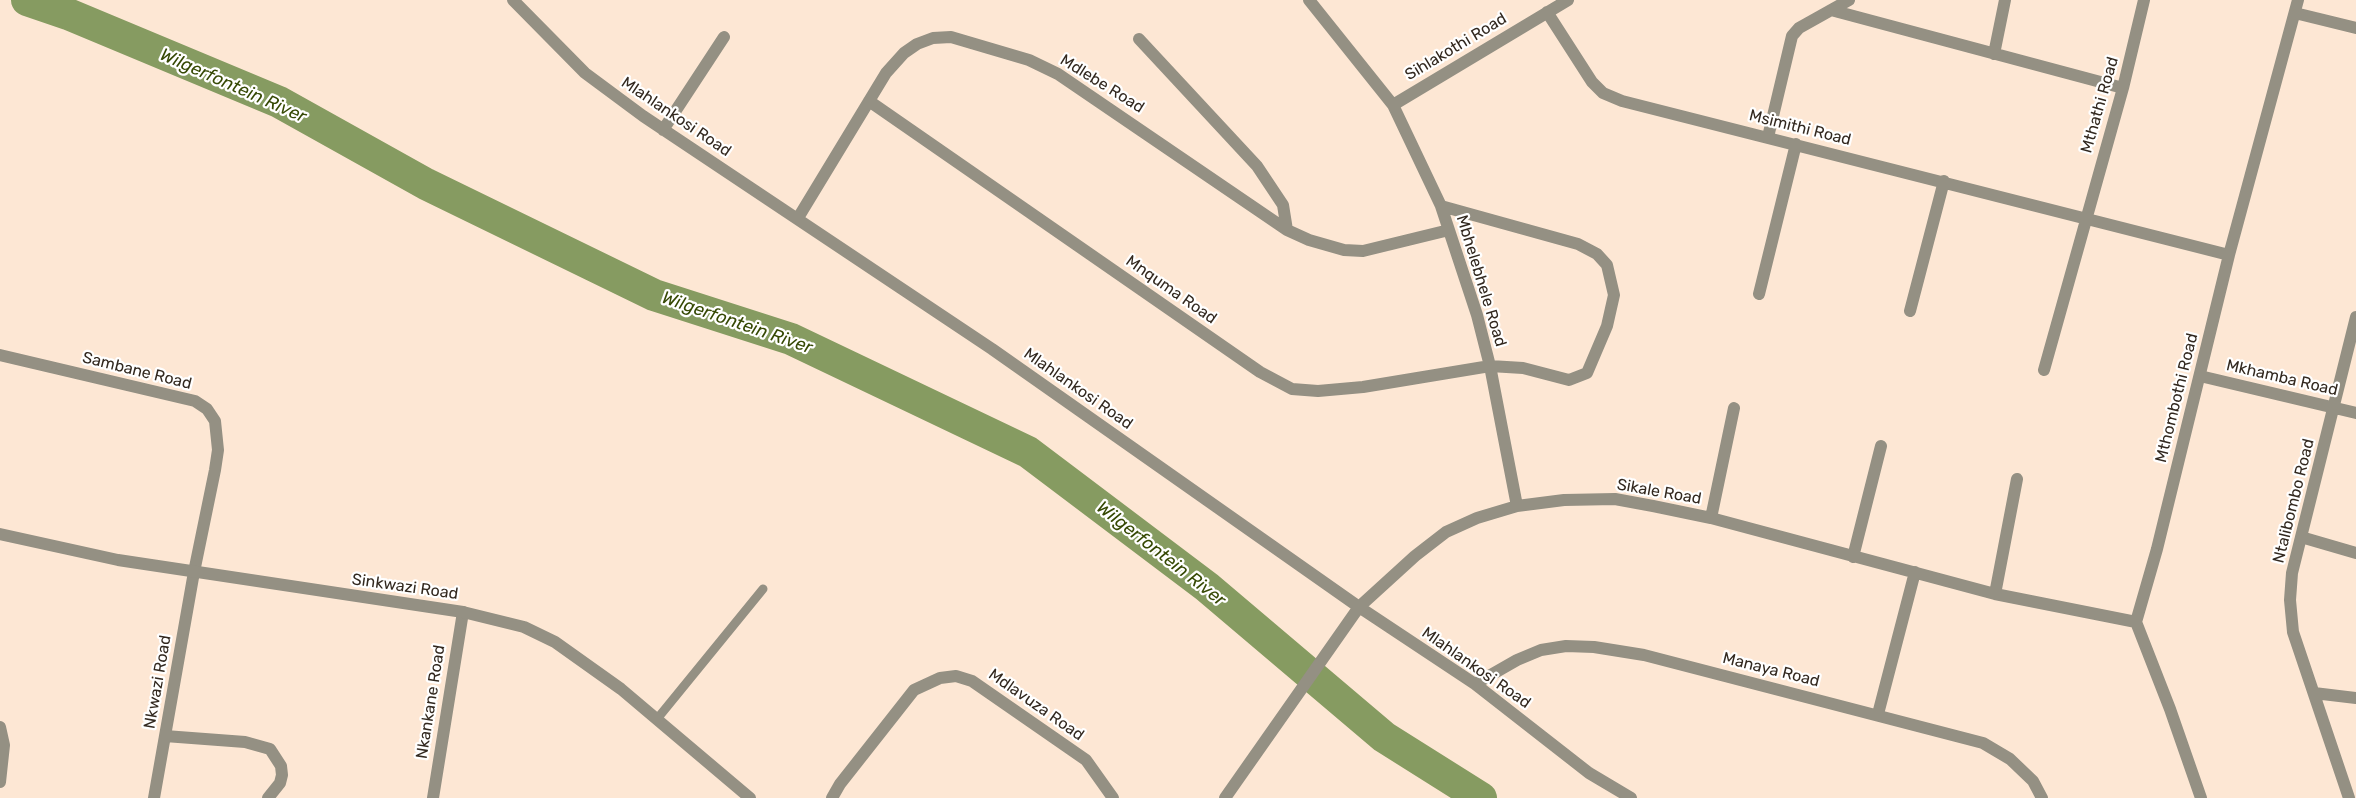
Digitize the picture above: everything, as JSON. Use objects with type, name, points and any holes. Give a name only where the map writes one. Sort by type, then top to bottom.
[{"type":"street","name":"Mlahlankosi Road","points":[[513,0],[585,73],[663,130],[798,218],[992,350],[1359,608],[1475,684],[1589,773],[1631,798]]},
{"type":"street","name":"Mbhelebhele Road","points":[[1309,0],[1393,105],[1441,206],[1467,281],[1490,366],[1517,506]]},
{"type":"street","name":"Sihlakothi Road","points":[[1393,105],[1568,0]]},
{"type":"street","points":[[1768,137],[1792,36],[1799,28],[1849,0]]},
{"type":"street","points":[[1994,54],[2005,0]]},
{"type":"street","name":"Mthathi Road","points":[[2044,370],[2123,88],[2144,0]]},
{"type":"street","points":[[2297,6],[2356,28]]},
{"type":"street","name":"Mthombothi Road","points":[[2136,622],[2157,549],[2229,255],[2297,6]]},
{"type":"street","points":[[1831,10],[2123,88]]},
{"type":"street","name":"Msimithi Road","points":[[1546,12],[1580,66],[1603,93],[1622,101],[2229,255]]},
{"type":"street","points":[[663,130],[724,37]]},
{"type":"street","name":"Mdlebe Road","points":[[798,218],[886,73],[904,53],[918,44],[933,38],[951,38],[979,44],[1029,60],[1058,74],[1287,230],[1325,246],[1363,250],[1449,230]]},
{"type":"street","points":[[1138,39],[1224,127],[1257,166],[1282,205],[1287,230]]},
{"type":"street","name":"Mnquma Road","points":[[868,101],[1260,372],[1292,389],[1318,392],[1364,387],[1490,366]]},
{"type":"street","points":[[1759,294],[1796,144]]},
{"type":"street","points":[[1910,311],[1944,181]]},
{"type":"street","name":"Mbhelebhele Road","points":[[1441,206],[1578,244],[1597,254],[1607,265],[1614,296],[1607,326],[1587,373],[1569,380],[1522,369],[1490,366]]},
{"type":"street","name":"Ntalibombo Road","points":[[2349,798],[2350,782],[2314,693],[2290,616],[2292,573],[2356,317]]},
{"type":"street","name":"Sambane Road","points":[[0,355],[195,401],[207,410],[215,421],[218,450],[194,572]]},
{"type":"street","name":"Mkhamba Road","points":[[2200,376],[2356,413]]},
{"type":"street","points":[[1711,518],[1734,408]]},
{"type":"street","points":[[1853,557],[1881,446]]},
{"type":"street","points":[[1995,594],[2017,479]]},
{"type":"street","name":"Sikale Road","points":[[1225,798],[1326,659],[1359,608],[1415,556],[1446,532],[1477,518],[1517,506],[1564,500],[1615,499],[1711,518],[1995,594],[2136,622]]},
{"type":"street","name":"Sinkwazi Road","points":[[0,534],[118,560],[463,612],[524,627],[555,642],[621,688],[750,798]]},
{"type":"street","points":[[2301,537],[2356,553]]},
{"type":"street","name":"Nkwazi Road","points":[[154,798],[194,572]]},
{"type":"street","points":[[1878,714],[1915,572]]},
{"type":"street","name":"Nkankane Road","points":[[433,798],[463,612]]},
{"type":"street","points":[[2136,622],[2170,708],[2201,798]]},
{"type":"street","name":"Manaya Road","points":[[1475,684],[1517,660],[1541,650],[1566,646],[1594,647],[1644,656],[1878,714],[1983,743],[2010,759],[2033,781],[2042,798]]},
{"type":"street","name":"Mdlavuza Road","points":[[832,798],[840,784],[914,690],[940,678],[956,676],[972,681],[1086,760],[1113,798]]},
{"type":"street","points":[[2314,693],[2356,698]]},
{"type":"street","points":[[0,727],[4,745],[0,782]]},
{"type":"street","points":[[165,736],[245,742],[270,749],[281,766],[282,775],[280,783],[268,798]]},
{"type":"lane","points":[[657,719],[763,589]]},
{"type":"waterway","name":"Wilgerfontein River","points":[[27,0],[68,14],[279,102],[426,184],[654,295],[791,339],[1028,452],[1207,587],[1384,737],[1481,798]]}]
